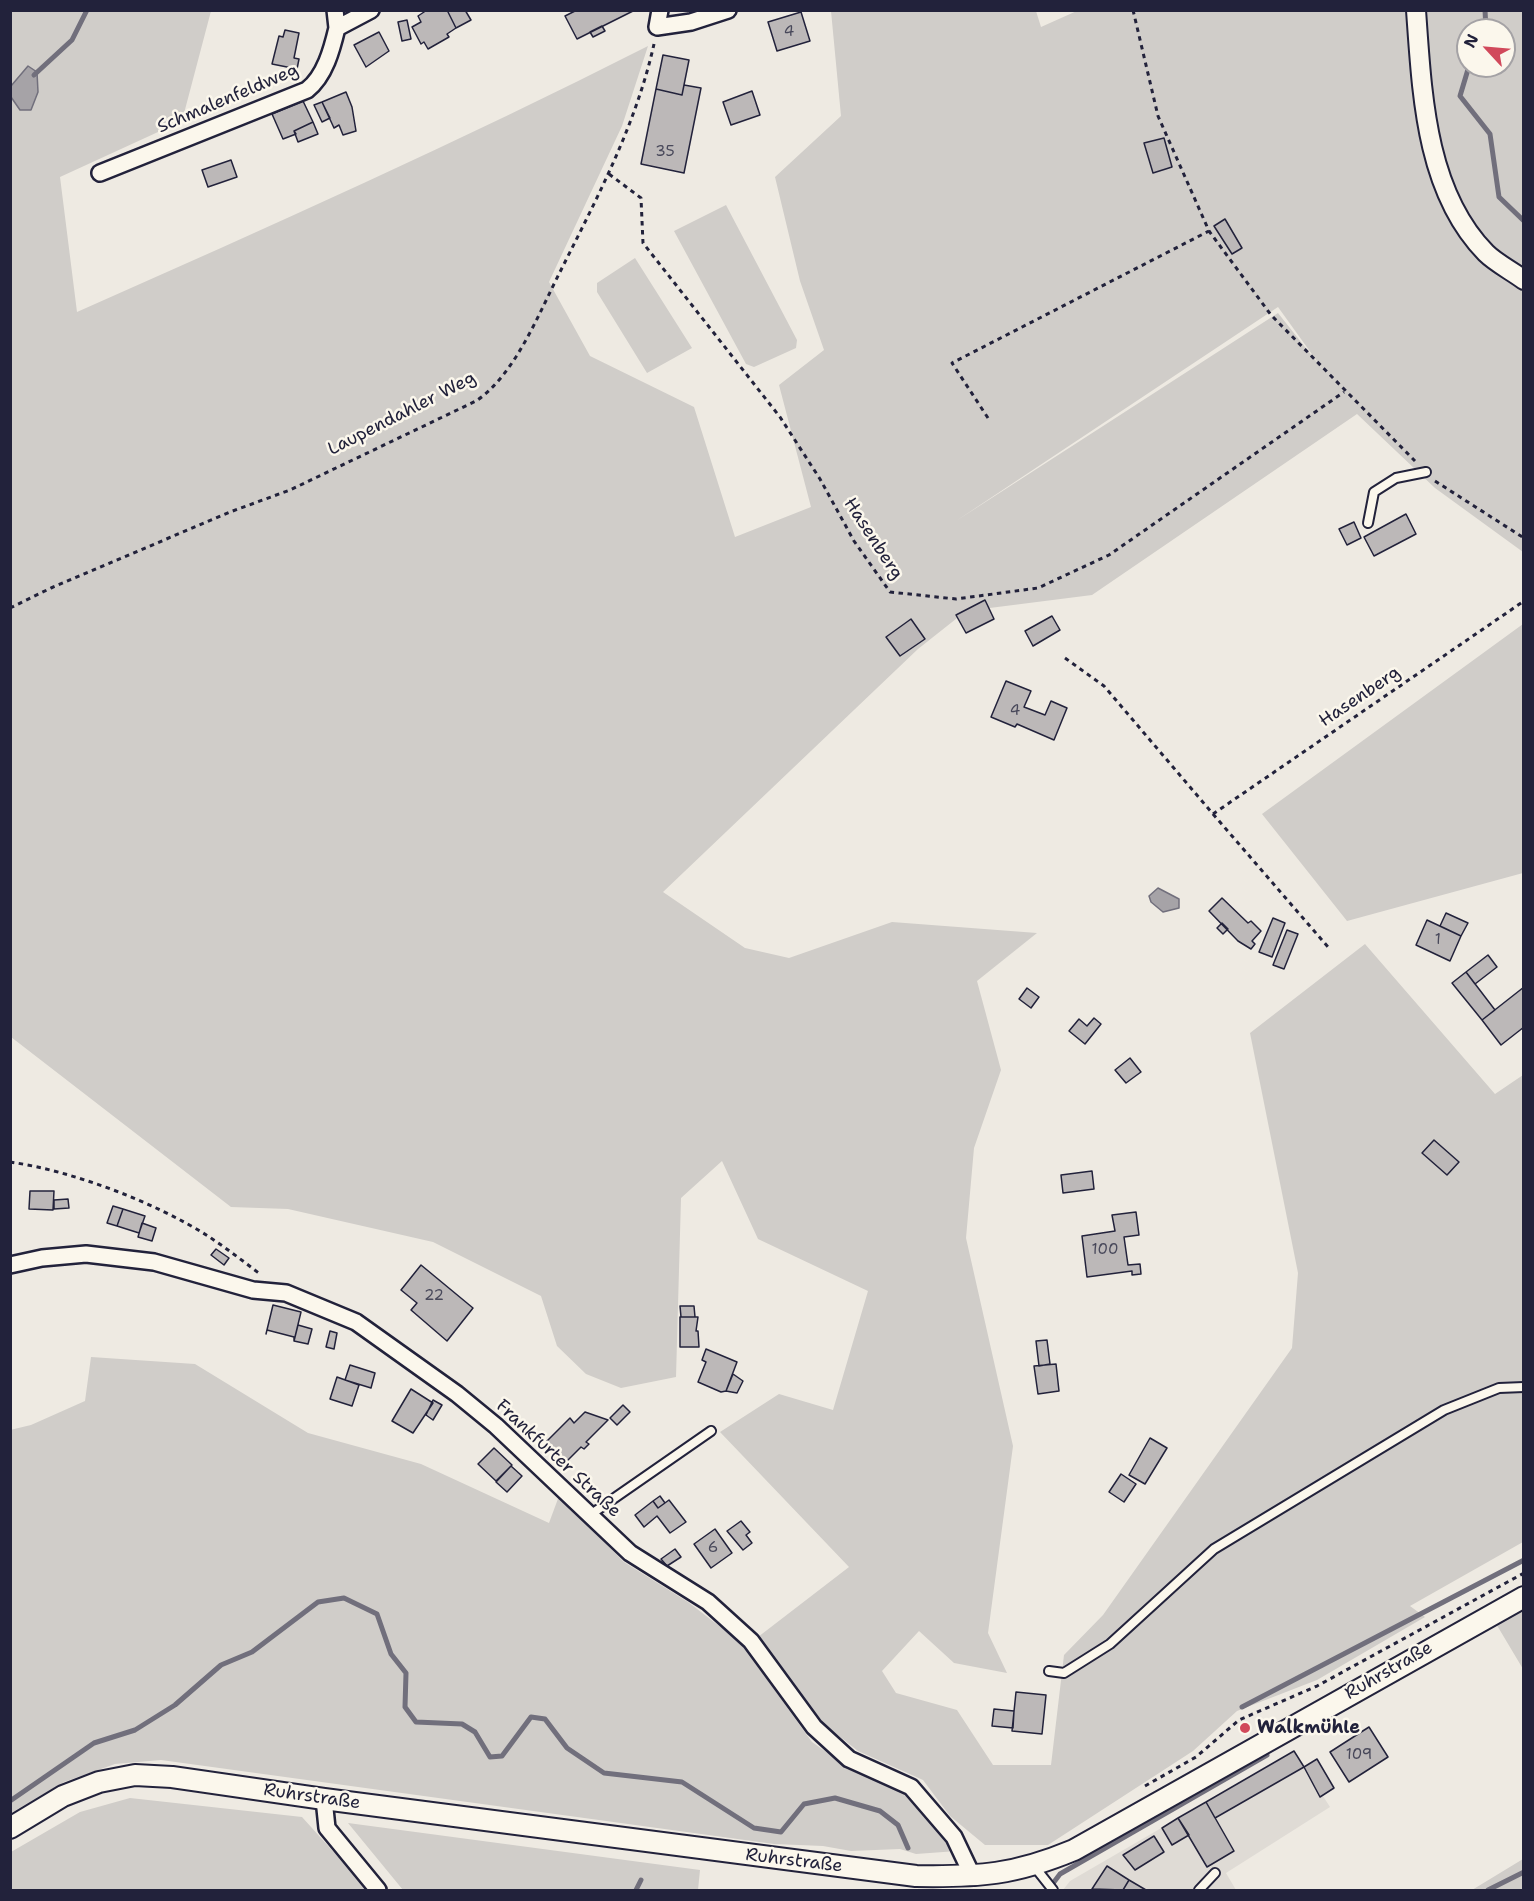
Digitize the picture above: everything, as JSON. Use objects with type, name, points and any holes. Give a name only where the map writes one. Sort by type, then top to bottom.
[{"type":"main road","name":"Ruhrstraße","points":[[10,1828],[63,1796],[99,1782],[135,1775],[172,1777],[324,1800],[916,1876],[973,1877],[1039,1874],[1074,1850],[1524,1597]]},
{"type":"street","name":"Schmalenfeldweg","points":[[100,173],[307,90],[312,86],[332,52],[337,28],[335,10]]},
{"type":"street","points":[[337,28],[371,10]]},
{"type":"street","points":[[660,10],[657,27],[691,22],[729,10]]},
{"type":"street","points":[[1416,10],[1422,89],[1435,158],[1454,209],[1486,254],[1524,280]]},
{"type":"street","name":"Frankfurter Straße","points":[[10,1265],[65,1256],[110,1256],[176,1267],[253,1290],[286,1293],[356,1322],[457,1394],[522,1449],[630,1553],[708,1602],[751,1641],[814,1727],[849,1759],[912,1787],[954,1837],[973,1877]]},
{"type":"street","points":[[324,1800],[327,1828],[378,1890]]},
{"type":"lane","points":[[1368,523],[1374,492],[1396,478],[1426,472]]},
{"type":"lane","points":[[1049,1671],[1064,1673],[1110,1644],[1214,1549],[1444,1410],[1500,1388],[1524,1387]]},
{"type":"lane","points":[[590,1515],[711,1431]]},
{"type":"lane","points":[[1200,1890],[1215,1873]]},
{"type":"lane","points":[[1039,1874],[1053,1890]]},
{"type":"path","points":[[1133,10],[1158,116],[1209,231],[1271,315],[1344,392],[1437,484],[1524,538]]},
{"type":"path","name":"Laupendahler Weg","points":[[10,608],[51,588],[316,478],[476,401],[492,390],[513,360],[535,320],[609,174],[645,80],[657,27]]},
{"type":"path","name":"Hasenberg","points":[[609,174],[642,198],[643,243],[780,417],[820,479],[854,541],[890,592],[956,599],[1038,588],[1109,555],[1344,392]]},
{"type":"path","points":[[988,418],[952,363],[1209,231]]},
{"type":"path","name":"Hasenberg","points":[[1213,814],[1524,601]]},
{"type":"path","points":[[1065,658],[1104,686],[1328,947]]},
{"type":"path","points":[[10,1162],[81,1179],[172,1218],[207,1236],[286,1293]]},
{"type":"path","points":[[1136,1791],[1196,1757],[1239,1720],[1317,1686],[1524,1573]]},
{"type":"shaded area","points":[[1079,10],[1523,11],[1523,552],[1435,488],[1357,414],[1092,595],[966,611],[918,649],[663,892],[745,948],[789,958],[892,922],[1037,933],[977,981],[1001,1070],[974,1148],[966,1238],[1013,1446],[988,1633],[1007,1673],[954,1663],[919,1631],[882,1671],[896,1693],[957,1710],[993,1765],[1051,1765],[1064,1655],[1103,1615],[1292,1348],[1298,1273],[1250,1033],[1365,944],[1495,1094],[1523,1075],[1523,1542],[1410,1606],[1425,1617],[1317,1680],[1237,1711],[1193,1751],[1048,1845],[985,1845],[950,1816],[923,1780],[858,1751],[825,1725],[758,1637],[849,1567],[720,1432],[779,1394],[833,1410],[868,1291],[758,1239],[722,1161],[681,1198],[676,1377],[621,1388],[586,1374],[557,1346],[541,1296],[433,1242],[288,1209],[231,1207],[11,1037],[10,11],[211,11],[182,121],[60,177],[77,312],[436,150],[648,46],[622,126],[549,282],[590,356],[694,407],[735,537],[811,507],[779,385],[824,350],[800,281],[775,177],[841,116],[831,11],[1036,11],[1041,27]],"holes":[[[1278,307],[1324,371],[1278,313],[956,521]]]},
{"type":"shaded area","points":[[28,66],[37,72],[38,92],[31,110],[20,110],[11,97],[11,86]]},
{"type":"shaded area","points":[[726,205],[797,340],[796,348],[754,367],[746,364],[674,231]]},
{"type":"shaded area","points":[[635,258],[692,348],[647,373],[597,292],[597,283]]},
{"type":"shaded area","points":[[1523,624],[1523,873],[1347,921],[1262,814]]},
{"type":"shaded area","points":[[1158,888],[1179,899],[1179,908],[1163,912],[1151,902],[1149,896]]},
{"type":"shaded area","points":[[91,1357],[195,1364],[308,1433],[421,1464],[549,1523],[559,1496],[624,1562],[688,1602],[740,1642],[812,1742],[849,1768],[906,1795],[957,1851],[916,1854],[900,1849],[851,1851],[823,1846],[774,1844],[161,1760],[115,1764],[64,1782],[11,1813],[10,1430],[31,1425],[85,1401]]},
{"type":"shaded area","points":[[1523,1607],[1523,1669],[1495,1622]]},
{"type":"shaded area","name":"Walkmühle","points":[[1294,1751],[1330,1807],[1226,1873],[1236,1890],[1063,1890],[1070,1881]]},
{"type":"shaded area","points":[[130,1798],[302,1817],[368,1890],[11,1890],[11,1852],[80,1812]]},
{"type":"shaded area","points":[[348,1823],[700,1870],[698,1890],[403,1890]]},
{"type":"shaded area","points":[[1523,1859],[1523,1890],[1472,1890]]},
{"type":"building","points":[[427,10],[447,10],[456,28],[447,34],[449,37],[428,49],[424,42],[421,44],[412,27],[421,22],[418,16]]},
{"type":"building","points":[[447,10],[465,10],[471,20],[456,28]]},
{"type":"building","points":[[577,10],[633,11],[577,39],[565,16]]},
{"type":"building","points":[[801,12],[810,41],[777,51],[768,22]]},
{"type":"building","points":[[407,20],[411,39],[402,41],[398,22]]},
{"type":"building","points":[[602,26],[605,31],[593,37],[590,32]]},
{"type":"building","points":[[285,30],[299,33],[294,58],[299,59],[297,69],[272,64],[279,36],[283,37]]},
{"type":"building","points":[[379,32],[389,51],[366,67],[354,45]]},
{"type":"building","points":[[663,55],[689,60],[682,95],[656,89]]},
{"type":"building","points":[[684,85],[701,88],[684,173],[641,164],[656,89],[682,95]]},
{"type":"building","points":[[752,91],[760,115],[731,125],[723,102]]},
{"type":"building","points":[[346,92],[352,107],[356,131],[343,135],[339,125],[334,128],[322,102]]},
{"type":"building","points":[[303,101],[313,122],[294,131],[296,134],[283,139],[272,114]]},
{"type":"building","points":[[322,102],[330,118],[322,122],[314,105]]},
{"type":"building","points":[[313,122],[318,134],[298,142],[294,131]]},
{"type":"building","points":[[1164,138],[1172,167],[1153,173],[1144,143]]},
{"type":"building","points":[[231,160],[237,177],[208,187],[202,170]]},
{"type":"building","points":[[1225,219],[1242,248],[1232,254],[1214,226]]},
{"type":"building","points":[[1406,514],[1416,534],[1374,556],[1364,537]]},
{"type":"building","points":[[1354,522],[1361,538],[1347,545],[1339,529]]},
{"type":"building","points":[[985,600],[994,619],[966,633],[956,615]]},
{"type":"building","points":[[1052,616],[1060,630],[1033,646],[1025,631]]},
{"type":"building","points":[[911,619],[925,639],[900,656],[886,637]]},
{"type":"building","points":[[1006,681],[1031,691],[1024,707],[1045,715],[1051,701],[1067,708],[1054,740],[1017,724],[1015,727],[991,717]]},
{"type":"building","points":[[1222,898],[1248,923],[1251,921],[1261,931],[1252,941],[1255,944],[1251,949],[1238,941],[1209,911]]},
{"type":"building","points":[[1446,913],[1468,923],[1461,936],[1440,926]]},
{"type":"building","points":[[1273,918],[1285,923],[1272,957],[1259,952]]},
{"type":"building","points":[[1427,920],[1461,936],[1450,961],[1416,945]]},
{"type":"building","points":[[1222,923],[1228,929],[1223,934],[1217,928]]},
{"type":"building","points":[[1287,930],[1298,934],[1284,969],[1273,965]]},
{"type":"building","points":[[1488,955],[1497,967],[1475,984],[1466,972]]},
{"type":"building","points":[[1466,972],[1495,1010],[1482,1020],[1452,983]]},
{"type":"building","points":[[1524,987],[1524,1027],[1501,1045],[1482,1020]]},
{"type":"building","points":[[1027,988],[1039,997],[1031,1008],[1019,999]]},
{"type":"building","points":[[1094,1018],[1101,1024],[1085,1044],[1069,1031],[1079,1019],[1087,1026]]},
{"type":"building","points":[[1130,1058],[1141,1072],[1126,1083],[1115,1070]]},
{"type":"building","points":[[1434,1140],[1459,1162],[1447,1175],[1422,1153]]},
{"type":"building","points":[[1092,1171],[1094,1189],[1063,1193],[1061,1175]]},
{"type":"building","points":[[30,1191],[54,1191],[53,1210],[29,1209]]},
{"type":"building","points":[[68,1199],[69,1208],[54,1209],[54,1200]]},
{"type":"building","points":[[113,1206],[123,1209],[117,1226],[107,1223]]},
{"type":"building","points":[[123,1209],[145,1216],[139,1233],[117,1226]]},
{"type":"building","points":[[1136,1212],[1139,1235],[1124,1237],[1128,1265],[1140,1264],[1141,1274],[1132,1275],[1132,1271],[1087,1277],[1082,1236],[1115,1231],[1112,1215]]},
{"type":"building","points":[[142,1223],[156,1228],[152,1241],[138,1237]]},
{"type":"building","points":[[216,1249],[229,1258],[224,1265],[211,1255]]},
{"type":"building","points":[[421,1265],[473,1308],[447,1341],[411,1310],[417,1303],[401,1290]]},
{"type":"building","points":[[273,1305],[301,1312],[294,1341],[294,1337],[267,1330],[266,1334]]},
{"type":"building","points":[[680,1306],[694,1306],[695,1317],[681,1317]]},
{"type":"building","points":[[680,1317],[698,1317],[696,1331],[698,1331],[699,1347],[680,1347]]},
{"type":"building","points":[[298,1325],[312,1329],[308,1344],[294,1341]]},
{"type":"building","points":[[330,1331],[337,1333],[334,1349],[326,1347]]},
{"type":"building","points":[[1047,1340],[1050,1364],[1039,1366],[1036,1341]]},
{"type":"building","points":[[706,1349],[737,1362],[726,1391],[721,1392],[698,1382],[706,1362],[702,1360]]},
{"type":"building","points":[[1056,1364],[1059,1391],[1038,1394],[1034,1366]]},
{"type":"building","points":[[350,1365],[375,1373],[371,1388],[345,1380]]},
{"type":"building","points":[[733,1374],[743,1381],[737,1393],[726,1391]]},
{"type":"building","points":[[337,1377],[359,1385],[352,1406],[330,1399]]},
{"type":"building","points":[[411,1389],[433,1403],[413,1433],[392,1421]]},
{"type":"building","points":[[433,1400],[442,1405],[433,1420],[426,1415]]},
{"type":"building","points":[[623,1405],[630,1412],[617,1425],[610,1418]]},
{"type":"building","points":[[585,1412],[608,1420],[586,1442],[589,1444],[584,1449],[581,1447],[565,1463],[546,1442],[570,1418],[574,1423]]},
{"type":"building","points":[[1150,1438],[1167,1448],[1145,1484],[1129,1475]]},
{"type":"building","points":[[494,1448],[512,1465],[496,1481],[478,1464]]},
{"type":"building","points":[[511,1466],[522,1476],[507,1492],[496,1482]]},
{"type":"building","points":[[1121,1474],[1136,1484],[1124,1502],[1109,1492]]},
{"type":"building","points":[[660,1496],[665,1503],[658,1508],[653,1501]]},
{"type":"building","points":[[669,1500],[686,1522],[670,1533],[657,1516],[644,1527],[635,1515],[653,1501],[658,1508]]},
{"type":"building","points":[[741,1521],[750,1532],[746,1535],[752,1543],[743,1550],[727,1531]]},
{"type":"building","points":[[715,1529],[732,1553],[711,1568],[694,1544]]},
{"type":"building","points":[[675,1549],[681,1557],[667,1566],[661,1559]]},
{"type":"building","points":[[1016,1692],[1046,1695],[1042,1734],[1012,1731]]},
{"type":"building","points":[[994,1709],[1014,1711],[1013,1728],[992,1726]]},
{"type":"building","points":[[1369,1727],[1388,1757],[1349,1782],[1330,1752]]},
{"type":"building","points":[[1294,1751],[1304,1767],[1215,1818],[1206,1802]]},
{"type":"building","points":[[1317,1759],[1334,1788],[1320,1797],[1304,1767]]},
{"type":"building","points":[[1206,1802],[1234,1851],[1207,1867],[1178,1818]]},
{"type":"building","points":[[1178,1818],[1189,1835],[1172,1845],[1162,1828]]},
{"type":"building","points":[[1154,1836],[1164,1852],[1135,1870],[1123,1855]]},
{"type":"building","points":[[1107,1866],[1129,1880],[1123,1890],[1092,1889]]},
{"type":"building","points":[[1129,1880],[1146,1890],[1123,1890]]},
{"type":"waterway","points":[[34,75],[72,40],[87,10]]},
{"type":"waterway","points":[[1485,10],[1485,18]]},
{"type":"waterway","points":[[1465,78],[1460,96],[1490,134],[1499,197],[1524,221]]},
{"type":"waterway","points":[[1242,1707],[1524,1560]]},
{"type":"waterway","points":[[10,1801],[94,1743],[135,1730],[175,1705],[221,1665],[252,1652],[318,1602],[344,1598],[377,1614],[391,1654],[406,1673],[405,1707],[416,1722],[462,1724],[475,1732],[490,1757],[502,1756],[531,1717],[545,1719],[567,1748],[604,1773],[682,1782],[754,1828],[781,1832],[804,1804],[835,1798],[880,1811],[898,1825],[908,1848]]},
{"type":"waterway","points":[[1048,1890],[1060,1874],[1267,1755]]},
{"type":"waterway","points":[[1488,1890],[1524,1872]]},
{"type":"waterway","points":[[636,1890],[641,1880]]},
{"type":"place","name":"Walkmühle","points":[[1245,1728]]}]
